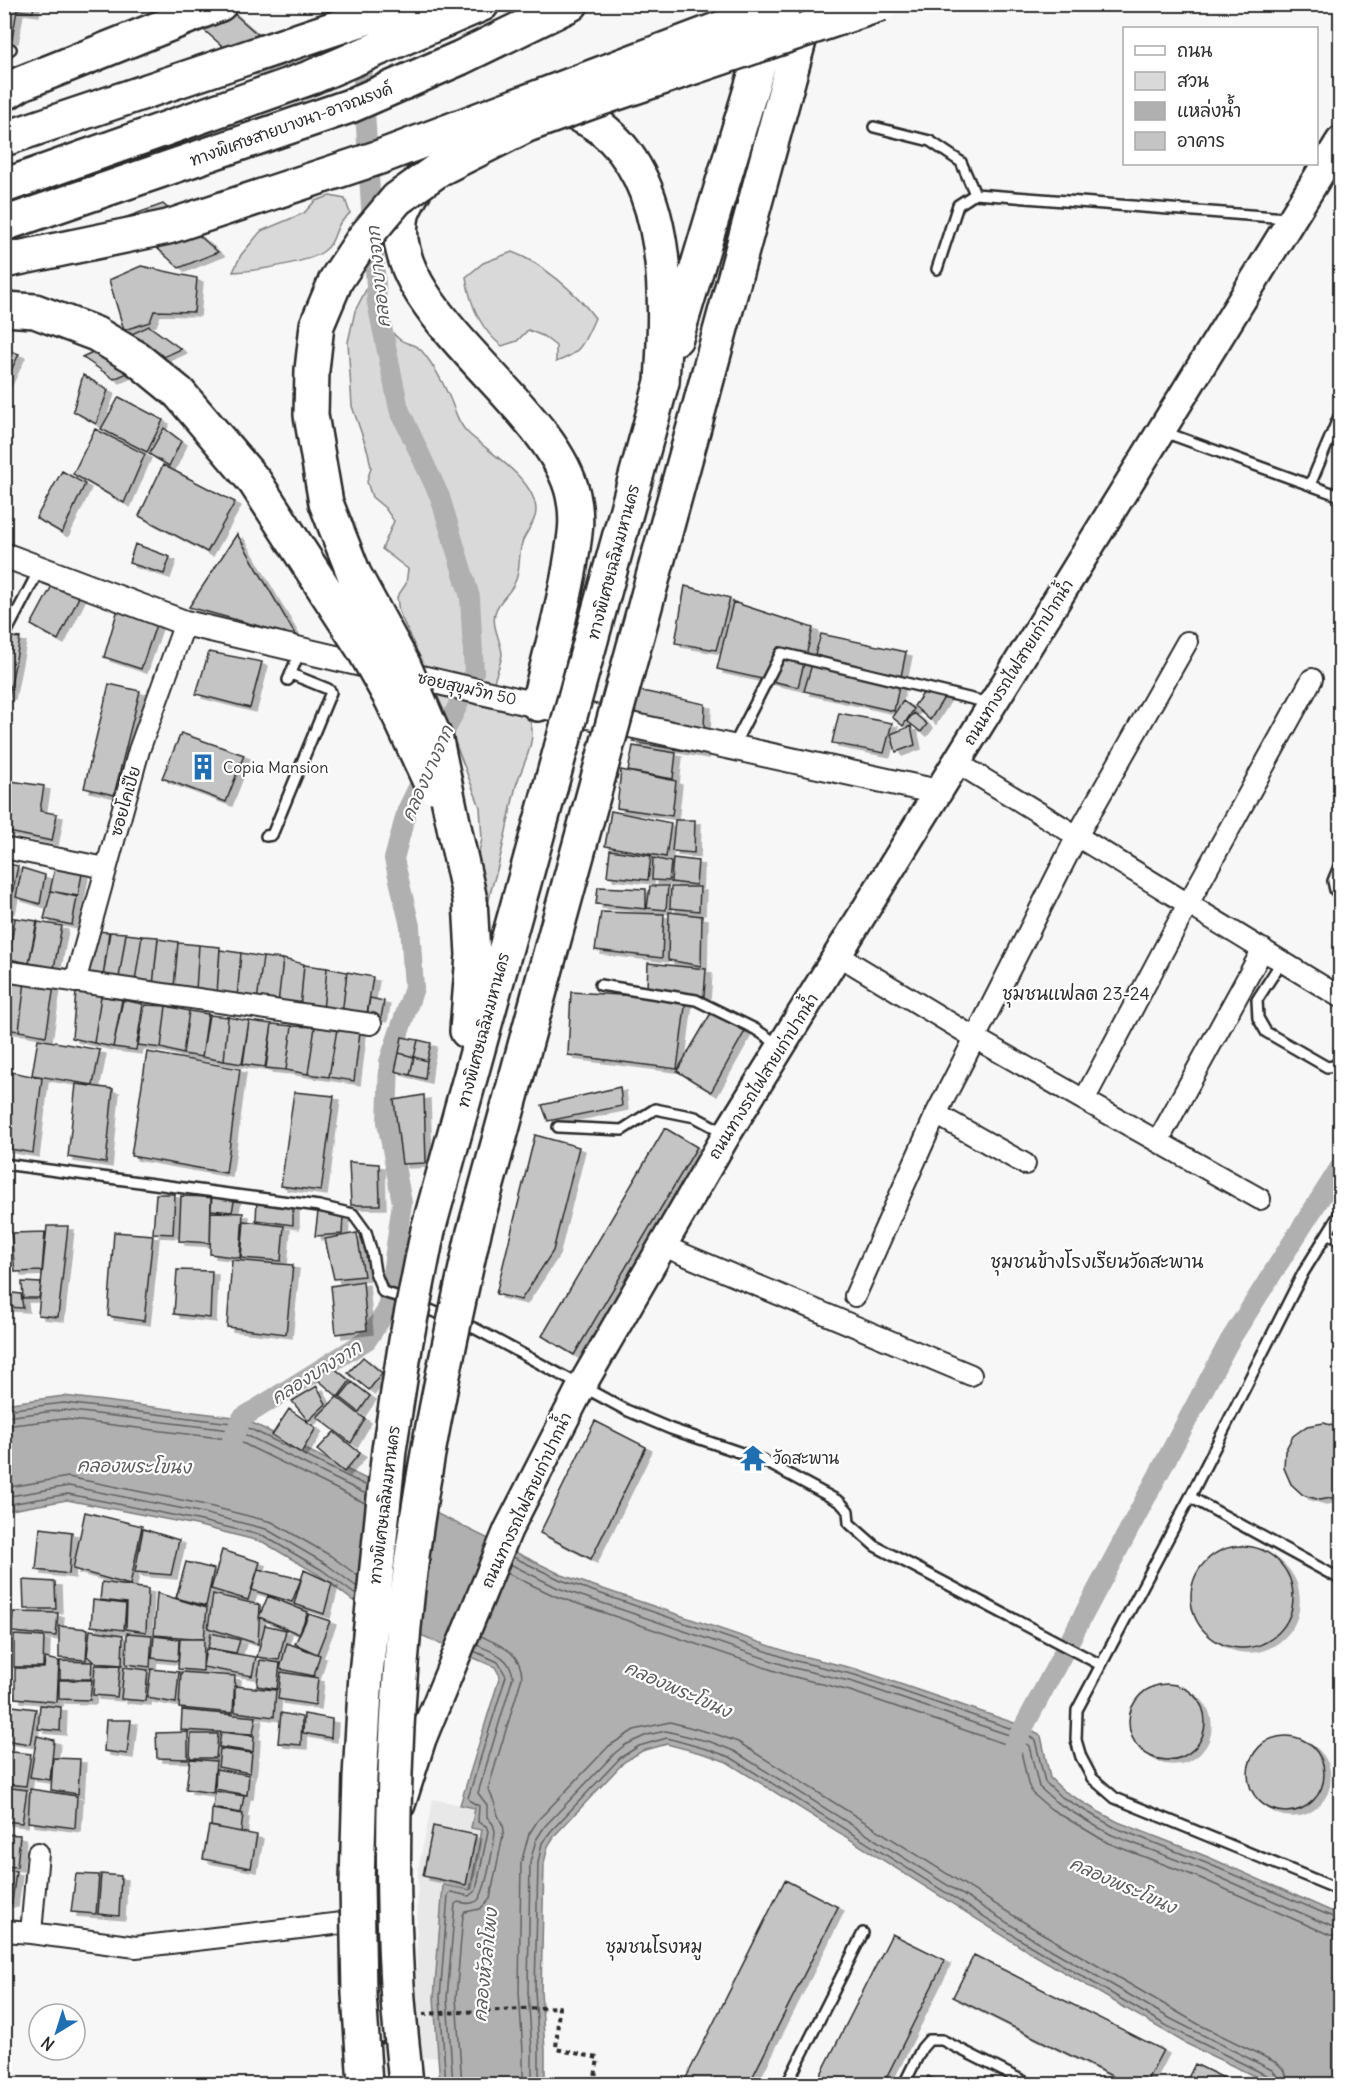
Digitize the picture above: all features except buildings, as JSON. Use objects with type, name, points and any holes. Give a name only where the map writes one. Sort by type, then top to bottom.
[{"type":"highway","points":[[4,94],[22,83],[220,4]]},
{"type":"highway","points":[[4,139],[407,4]]},
{"type":"highway","points":[[4,186],[312,77],[482,4]]},
{"type":"highway","name":"ทางพิเศษสายบางนา-อาจณรงค์","points":[[4,224],[350,106],[460,58],[570,4]]},
{"type":"highway","name":"ทางพิเศษเฉลิมมหานคร","points":[[364,2085],[358,1994],[357,1883],[360,1778],[366,1674],[389,1450],[406,1341],[428,1230],[662,382],[776,4]]},
{"type":"highway","points":[[4,261],[179,224],[380,157],[785,4]]},
{"type":"highway","points":[[406,2085],[397,1985],[394,1881],[395,1762],[401,1662],[413,1550],[444,1361],[474,1232],[809,4]]},
{"type":"highway","points":[[428,1230],[469,1018],[473,955],[470,900],[436,740],[404,666],[354,574],[326,503],[311,415],[312,370],[317,325],[336,280],[364,238],[397,199],[439,169],[527,125],[881,4]]},
{"type":"highway","points":[[538,704],[564,601],[576,532],[577,521],[573,493],[563,467],[547,442],[435,311],[412,277],[402,248],[402,214],[421,180],[455,145],[522,110],[556,108],[585,116],[608,134],[634,168],[648,197],[659,238],[666,297],[662,382]]},
{"type":"highway","points":[[4,309],[35,312],[96,333],[135,357],[179,393],[255,482],[364,650],[396,709],[458,846]]},
{"type":"main road","name":"ถนนทางรถไฟสายเก่าปากน้ำ","points":[[364,2085],[376,1992],[378,1919],[389,1851],[404,1794],[444,1683],[508,1530],[581,1387],[727,1134],[1334,155]]},
{"type":"street","name":"ซอยสุขุมวิท 50","points":[[4,555],[185,623],[491,694],[938,792]]},
{"type":"street","name":"ซอยโคเปีย","points":[[75,982],[139,750],[185,623]]},
{"type":"street","points":[[855,1296],[936,1114],[1077,836],[1187,642]]},
{"type":"street","points":[[1084,1100],[1188,904],[1312,679]]},
{"type":"street","points":[[956,762],[1341,997]]},
{"type":"street","points":[[4,848],[106,868]]},
{"type":"street","points":[[1158,1141],[1263,949]]},
{"type":"street","points":[[838,956],[975,1038],[1260,1199]]},
{"type":"street","points":[[4,971],[371,1024]]},
{"type":"street","points":[[936,1114],[1024,1164]]},
{"type":"street","points":[[661,1245],[971,1375]]},
{"type":"street","points":[[31,1933],[38,1853]]},
{"type":"street","points":[[4,1931],[136,1947],[378,1919]]},
{"type":"lane","points":[[874,127],[930,141],[960,162],[975,194]]},
{"type":"lane","points":[[937,269],[958,205],[975,194],[1293,218]]},
{"type":"lane","points":[[1310,485],[1341,414]]},
{"type":"lane","points":[[1161,431],[1341,496]]},
{"type":"lane","points":[[4,638],[40,568]]},
{"type":"lane","points":[[266,836],[270,837],[272,834],[331,692],[290,676],[301,649]]},
{"type":"lane","points":[[733,747],[781,653],[992,704]]},
{"type":"lane","points":[[1341,864],[1333,881],[1335,890],[1341,896]]},
{"type":"lane","points":[[1282,961],[1257,1000],[1258,1018],[1266,1032],[1326,1067],[1334,1066],[1341,1060]]},
{"type":"lane","points":[[600,985],[696,1000],[755,1029],[781,1047]]},
{"type":"lane","points":[[558,1127],[622,1130],[655,1109],[695,1117],[727,1134]]},
{"type":"lane","points":[[4,1164],[319,1206],[353,1214],[366,1232],[375,1272],[383,1292],[476,1329],[581,1387],[671,1429],[762,1460],[840,1502],[848,1511],[849,1522],[875,1546],[1101,1665]]},
{"type":"lane","points":[[1341,1213],[1303,1273],[1190,1497],[1077,1710],[1076,1740],[1081,1757],[1092,1779],[1115,1798],[1341,1890]]},
{"type":"lane","points":[[1328,1233],[1341,1241]]},
{"type":"lane","points":[[1190,1497],[1341,1579]]},
{"type":"lane","points":[[787,2085],[862,1933]]},
{"type":"lane","points":[[904,2085],[922,2048],[929,2040],[942,2040],[1029,2085]]},
{"type":"path","points":[[418,2014],[559,2007],[556,2049],[598,2058],[594,2085]]},
{"type":"shaded area","points":[[433,1799],[475,1808],[482,1830],[469,1890],[443,1885],[545,2050],[420,2058],[416,1999],[418,1869]]},
{"type":"green space","points":[[330,196],[345,199],[350,213],[340,223],[332,242],[324,251],[294,263],[233,272],[241,255],[261,231],[304,213],[315,201]]},
{"type":"green space","points":[[512,252],[535,263],[558,279],[595,318],[581,346],[565,359],[556,362],[556,346],[543,336],[528,330],[517,341],[502,346],[488,332],[478,316],[470,297],[466,277],[483,263]]},
{"type":"green space","points":[[369,284],[394,335],[415,346],[425,355],[443,384],[462,425],[469,434],[520,478],[534,500],[536,511],[535,518],[521,546],[516,579],[494,615],[502,654],[493,685],[525,713],[531,724],[532,732],[530,748],[516,786],[490,895],[489,920],[479,933],[471,885],[482,839],[480,807],[447,717],[399,612],[397,597],[406,584],[408,569],[382,549],[394,521],[385,508],[372,497],[367,482],[371,467],[368,452],[352,406],[348,342],[355,311]]},
{"type":"water","points":[[64,1396],[242,1418],[562,1575],[794,1654],[856,1669],[1023,1726],[1041,1736],[1050,1778],[1064,1791],[1099,1812],[1340,1915],[1340,2084],[1271,2084],[1187,2044],[1026,1950],[727,1762],[667,1744],[642,1751],[624,1762],[555,1835],[548,1846],[544,1863],[541,1991],[545,2084],[440,2084],[434,1998],[443,1885],[470,1890],[482,1830],[471,1828],[475,1808],[460,1805],[500,1676],[495,1667],[368,1612],[319,1575],[263,1542],[196,1525],[67,1500],[5,1511],[4,1404]]},
{"type":"waterway","name":"คลองบางจาก","points":[[232,1440],[242,1418],[367,1340],[387,1310],[402,1203],[387,1122],[389,1062],[414,988],[410,926],[394,859],[407,810],[474,672],[470,597],[440,497],[399,409],[377,303],[361,47]]},
{"type":"waterway","points":[[1012,1749],[1230,1340],[1340,1167]]},
{"type":"place","name":"Copia Mansion","points":[[203,767]]},
{"type":"place","name":"วัดสะพาน","points":[[753,1458]]},
{"type":"district","name":"ชุมชนแฟลต 23-24","points":[[1076,993]]},
{"type":"district","name":"ชุมชนข้างโรงเรียนวัดสะพาน","points":[[1097,1261]]},
{"type":"district","name":"ชุมชนโรงหมู","points":[[654,1946]]},
{"type":"water label","name":"คลองพระโขนง","points":[[134,1466]]},
{"type":"water label","name":"คลองพระโขนง","points":[[678,1689]]},
{"type":"water label","name":"คลองพระโขนง","points":[[1123,1885]]},
{"type":"water label","name":"คลองหัวลำโพง","points":[[485,1965]]}]
